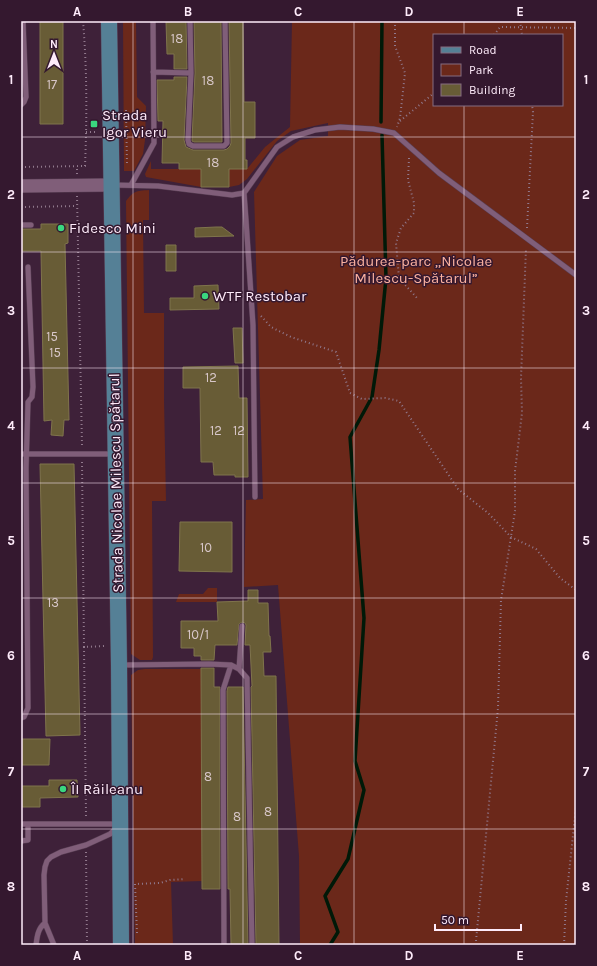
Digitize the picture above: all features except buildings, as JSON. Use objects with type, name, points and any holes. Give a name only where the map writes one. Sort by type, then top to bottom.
[{"type":"main road","name":"Strada Nicolae Milescu Spătarul","points":[[109,21],[119,665],[121,945]]},
{"type":"street","points":[[21,186],[111,185]]},
{"type":"lane","points":[[21,106],[26,97],[23,21]]},
{"type":"lane","points":[[131,184],[154,143],[153,21]]},
{"type":"lane","points":[[190,21],[191,73],[188,140],[189,144],[193,146],[224,146],[227,143],[225,21]]},
{"type":"lane","points":[[153,72],[191,73]]},
{"type":"lane","points":[[255,497],[253,325],[244,193],[277,147],[292,137],[315,130],[340,127],[373,129],[394,133],[445,177],[576,275]]},
{"type":"lane","points":[[111,185],[131,184],[158,186],[232,196],[244,193]]},
{"type":"lane","points":[[21,225],[31,225]]},
{"type":"lane","points":[[22,406],[32,397],[33,387],[28,267]]},
{"type":"lane","points":[[21,718],[24,717],[28,708],[24,454],[28,402]]},
{"type":"lane","points":[[24,454],[115,454]]},
{"type":"lane","points":[[239,669],[242,626]]},
{"type":"lane","points":[[119,665],[231,665],[239,669],[247,678],[252,945]]},
{"type":"lane","points":[[224,945],[223,690],[231,665]]},
{"type":"lane","points":[[21,824],[120,824]]},
{"type":"lane","points":[[21,841],[28,840],[28,824]]},
{"type":"lane","points":[[54,945],[45,923],[44,875],[47,861],[51,856],[86,845],[110,834],[120,824]]},
{"type":"lane","points":[[36,945],[40,926],[45,923]]},
{"type":"path","points":[[21,167],[85,166],[86,56],[83,21]]},
{"type":"path","points":[[394,133],[400,118],[405,73],[395,46],[395,21]]},
{"type":"path","points":[[520,21],[522,34]]},
{"type":"path","points":[[495,34],[500,27],[576,28]]},
{"type":"path","points":[[398,123],[433,94]]},
{"type":"path","points":[[476,941],[498,708],[501,600],[515,511],[516,471],[522,413],[521,378],[532,106]]},
{"type":"path","points":[[126,110],[127,165]]},
{"type":"path","points":[[409,146],[408,180],[414,203],[414,213],[401,228],[396,243],[399,278],[417,298]]},
{"type":"path","points":[[77,166],[86,824]]},
{"type":"path","points":[[21,207],[77,206]]},
{"type":"path","points":[[252,305],[271,327],[291,337],[336,352],[350,393],[363,398],[385,398],[399,401],[458,489],[488,513],[510,537],[536,549],[560,578],[576,590]]},
{"type":"path","points":[[84,647],[118,646]]},
{"type":"path","points":[[564,945],[566,901],[576,807]]},
{"type":"path","points":[[86,845],[87,945]]},
{"type":"path","points":[[137,933],[135,884],[160,883],[170,880],[185,879]]},
{"type":"green space","points":[[123,21],[136,21],[137,97],[146,106],[143,154],[134,171],[124,171]]},
{"type":"green space","name":"Pădurea-parc „Nicolae Milescu-Spătarul”","points":[[292,21],[576,21],[576,945],[300,945],[299,856],[278,585],[244,587],[246,500],[263,499],[254,192],[277,156],[300,140],[328,136],[328,123],[291,131],[277,141],[247,179],[239,185],[229,187],[201,187],[146,177],[145,174],[151,161],[151,169],[247,169],[265,147],[290,127]]},
{"type":"green space","points":[[149,190],[149,220],[143,220],[144,313],[164,313],[166,501],[152,501],[153,657],[152,660],[140,660],[131,654],[126,201],[135,192]]},
{"type":"green space","points":[[208,588],[217,588],[217,602],[176,602],[179,594],[203,594]]},
{"type":"green space","points":[[201,669],[202,881],[171,882],[173,945],[135,945],[131,675],[138,670]]},
{"type":"waterway","points":[[381,122],[382,21]]},
{"type":"waterway","points":[[330,945],[338,932],[325,896],[348,859],[364,790],[355,761],[364,618],[350,437],[372,397],[379,350],[386,278],[382,135]]},
{"type":"place","name":"Strada Igor Vieru","points":[[94,124]]},
{"type":"place","name":"Fidesco Mini","points":[[61,228]]},
{"type":"place","name":"WTF Restobar","points":[[205,296]]},
{"type":"place","name":"ÎI Răileanu","points":[[63,789]]}]
